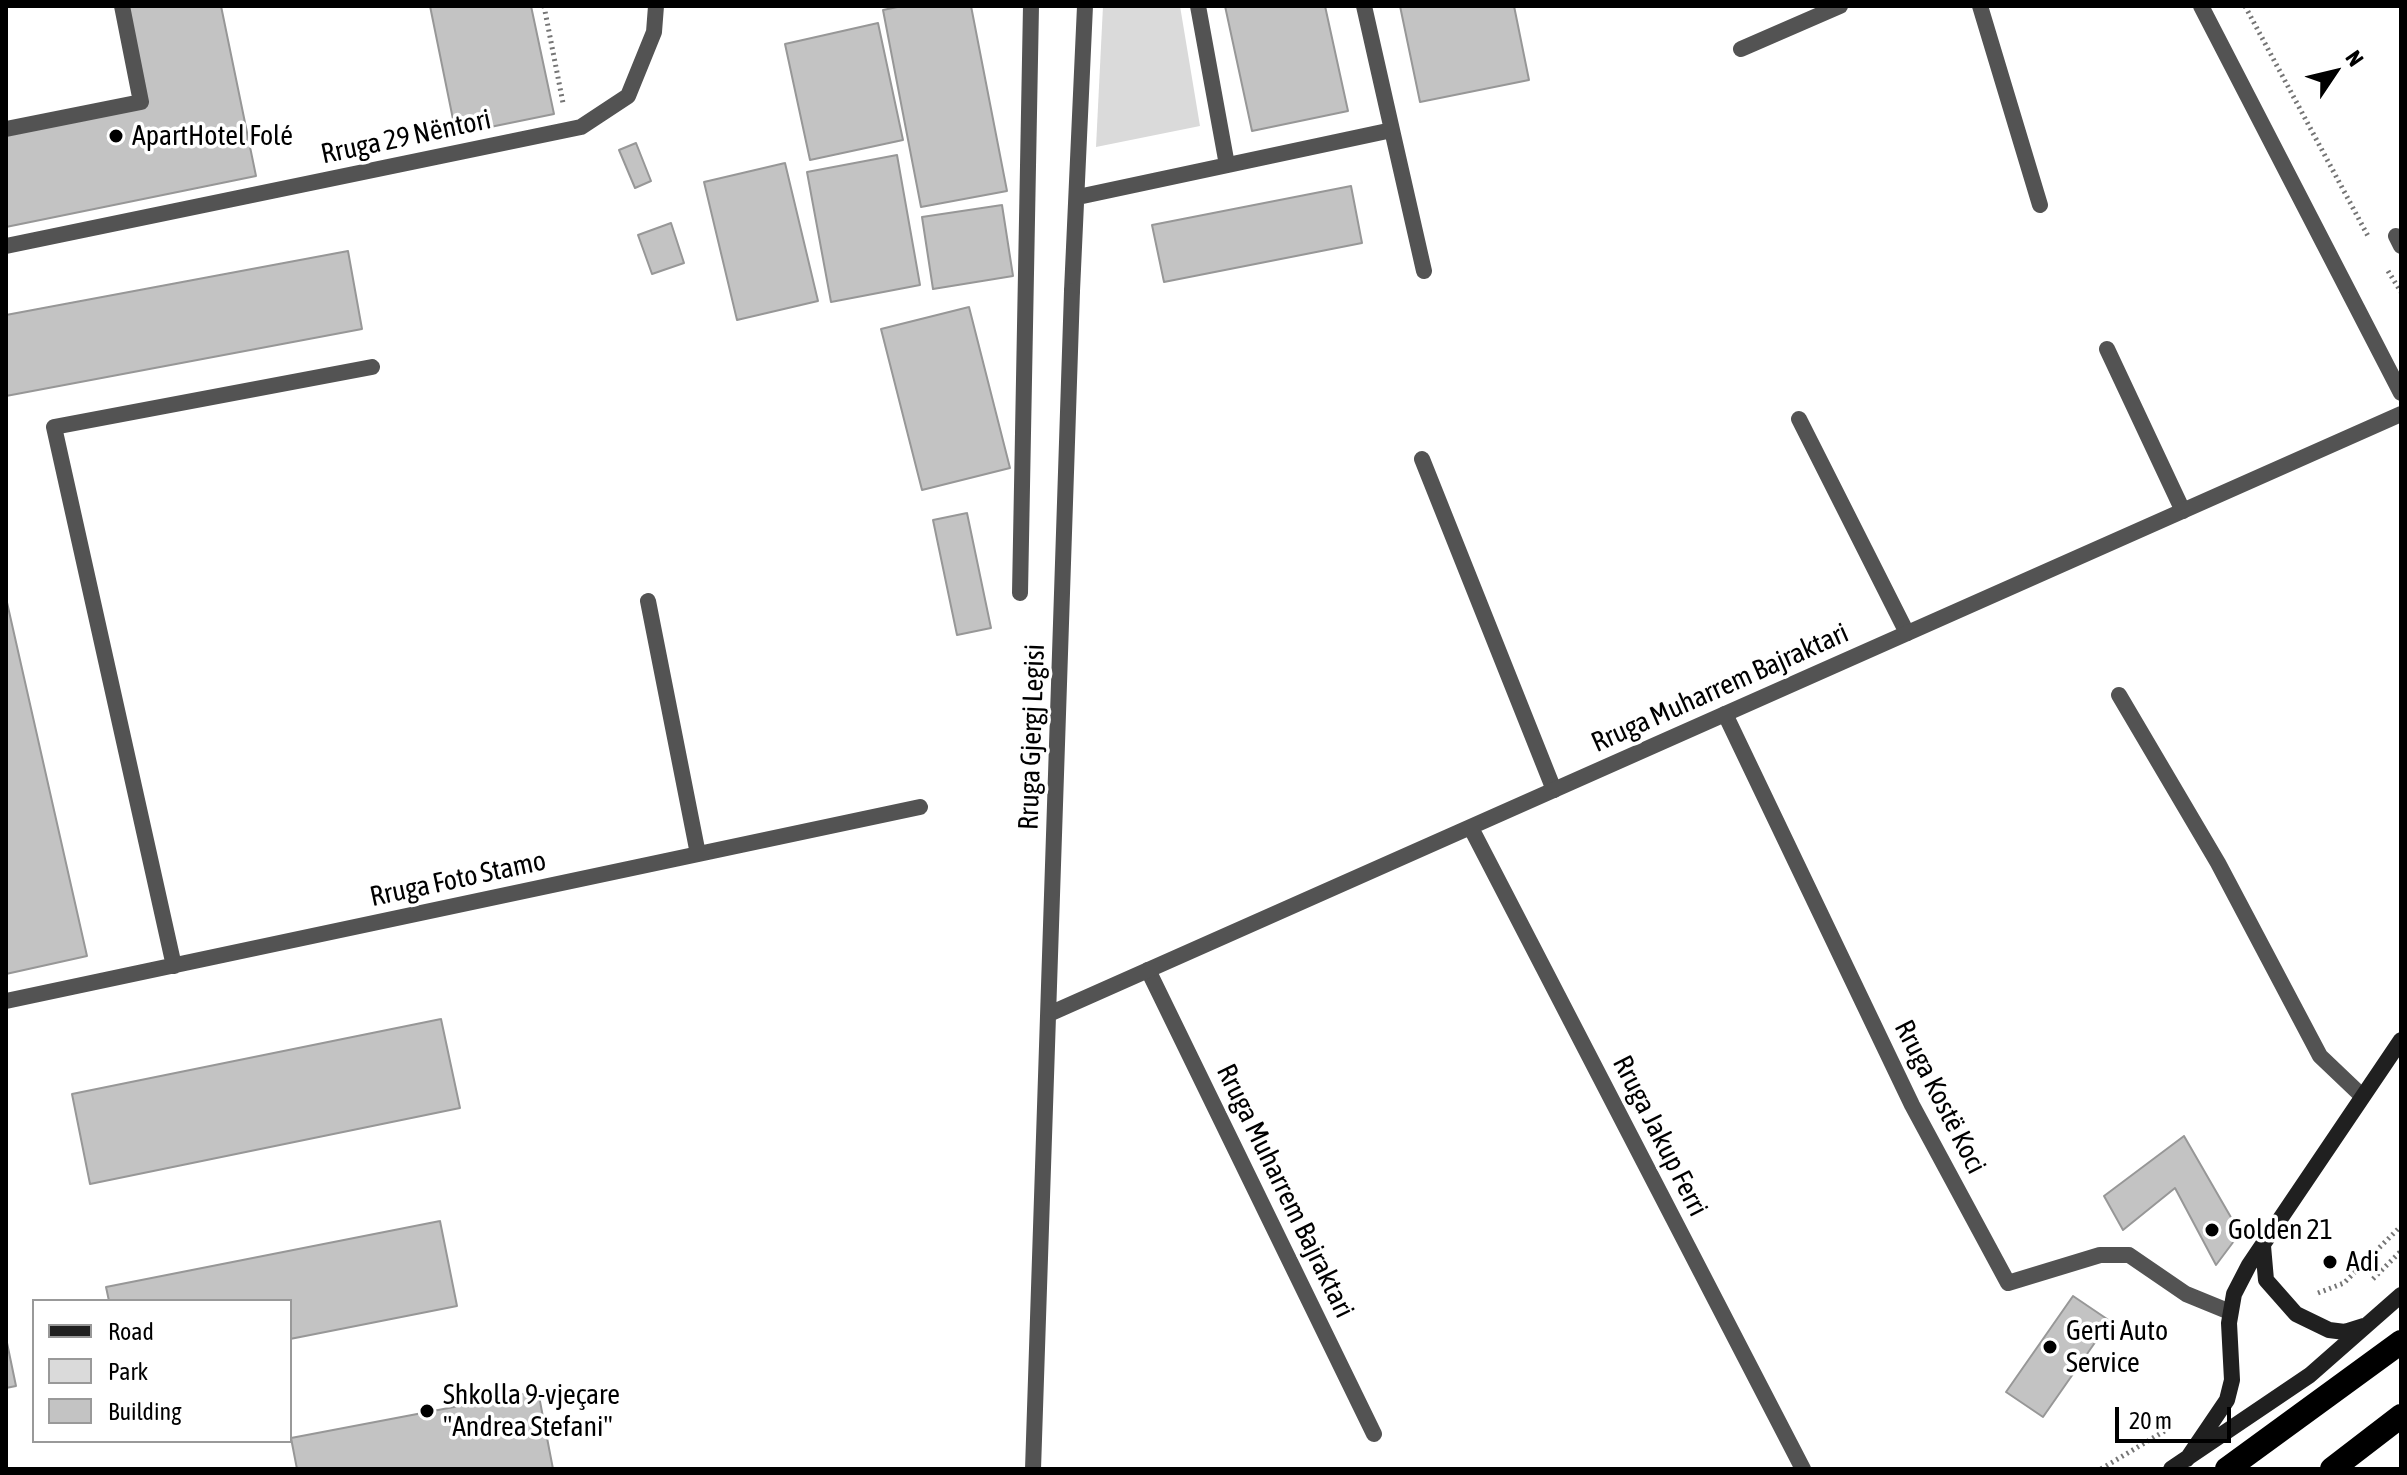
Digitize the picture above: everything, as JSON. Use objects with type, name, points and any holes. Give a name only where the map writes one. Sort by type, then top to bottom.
[{"type":"highway","points":[[2227,1469],[2401,1342]]},
{"type":"highway","points":[[2314,1469],[2340,1464],[2401,1416]]},
{"type":"main road","points":[[2187,1459],[2227,1400],[2232,1380],[2230,1312],[2234,1294],[2249,1265],[2401,1040]]},
{"type":"main road","points":[[2263,1245],[2266,1280],[2296,1314],[2329,1330],[2345,1332],[2373,1322]]},
{"type":"main road","points":[[2171,1469],[2271,1404],[2373,1322],[2401,1295]]},
{"type":"street","points":[[6,129],[141,102],[122,6]]},
{"type":"street","points":[[575,128],[628,96],[654,32],[656,6]]},
{"type":"street","points":[[1020,593],[1031,6]]},
{"type":"street","name":"Rruga Gjergj Legisi","points":[[1033,1469],[1072,291],[1085,6]]},
{"type":"street","points":[[1198,6],[1227,165]]},
{"type":"street","points":[[1364,6],[1424,271]]},
{"type":"street","points":[[1741,49],[1840,6]]},
{"type":"street","points":[[1980,6],[2040,205]]},
{"type":"street","points":[[2201,6],[2401,393]]},
{"type":"street","name":"Rruga 29 Nëntori","points":[[6,246],[575,128]]},
{"type":"street","points":[[1078,197],[1392,130]]},
{"type":"street","points":[[2107,349],[2183,511]]},
{"type":"street","points":[[174,966],[54,427],[372,367]]},
{"type":"street","name":"Rruga Muharrem Bajraktari","points":[[1049,1014],[2401,414]]},
{"type":"street","points":[[1799,419],[1907,633]]},
{"type":"street","points":[[1422,459],[1554,790]]},
{"type":"street","points":[[648,601],[698,854]]},
{"type":"street","points":[[2119,695],[2218,863],[2320,1056],[2362,1096]]},
{"type":"street","name":"Rruga Kostë Koci","points":[[1725,714],[1912,1105],[2008,1283],[2100,1255],[2129,1255],[2186,1294],[2230,1312]]},
{"type":"street","name":"Rruga Foto Stamo","points":[[6,1001],[920,807]]},
{"type":"street","name":"Rruga Jakup Ferri","points":[[1471,828],[1803,1469]]},
{"type":"street","name":"Rruga Muharrem Bajraktari","points":[[1148,970],[1374,1434]]},
{"type":"path","points":[[544,6],[575,128]]},
{"type":"path","points":[[2245,6],[2372,244]]},
{"type":"path","points":[[2387,268],[2401,292]]},
{"type":"path","points":[[2310,1297],[2344,1283],[2401,1226]]},
{"type":"green space","points":[[1103,6],[1180,6],[1200,126],[1096,147]]},
{"type":"building","points":[[122,6],[221,6],[256,176],[6,227],[6,129],[141,102]]},
{"type":"building","points":[[430,6],[531,6],[554,114],[456,134]]},
{"type":"building","points":[[902,6],[971,6],[1007,191],[921,207],[883,10]]},
{"type":"building","points":[[1225,6],[1325,6],[1348,111],[1252,131]]},
{"type":"building","points":[[1400,6],[1514,6],[1529,80],[1420,102]]},
{"type":"building","points":[[878,23],[903,140],[810,160],[785,44]]},
{"type":"building","points":[[636,143],[651,181],[635,188],[619,150]]},
{"type":"building","points":[[897,155],[920,285],[831,302],[807,172]]},
{"type":"building","points":[[785,163],[818,301],[737,320],[704,182]]},
{"type":"building","points":[[1351,186],[1362,243],[1164,282],[1152,225]]},
{"type":"building","points":[[1002,205],[1013,276],[933,289],[922,217]]},
{"type":"building","points":[[671,223],[684,263],[652,274],[638,235]]},
{"type":"building","points":[[348,251],[362,329],[6,396],[6,315]]},
{"type":"building","points":[[969,307],[1010,468],[922,490],[881,329]]},
{"type":"building","points":[[967,513],[991,628],[957,635],[933,520]]},
{"type":"building","points":[[6,598],[87,956],[6,974]]},
{"type":"building","points":[[441,1019],[460,1108],[90,1184],[72,1094]]},
{"type":"building","points":[[2184,1136],[2240,1233],[2216,1265],[2175,1188],[2123,1230],[2104,1196]]},
{"type":"building","points":[[440,1221],[457,1306],[292,1339],[292,1299],[109,1299],[106,1287]]},
{"type":"building","points":[[2073,1296],[2110,1321],[2043,1417],[2006,1392]]},
{"type":"building","points":[[6,1338],[16,1386],[6,1388]]},
{"type":"building","points":[[538,1391],[553,1469],[297,1469],[292,1438]]},
{"type":"place","name":"ApartHotel Folé","points":[[116,136]]},
{"type":"place","name":"Golden 21","points":[[2212,1230]]},
{"type":"place","name":"Adi","points":[[2330,1262]]},
{"type":"place","name":"Gerti Auto Service","points":[[2050,1347]]},
{"type":"place","name":"Shkolla 9-vjeçare \"Andrea Stefani\"","points":[[427,1411]]}]
